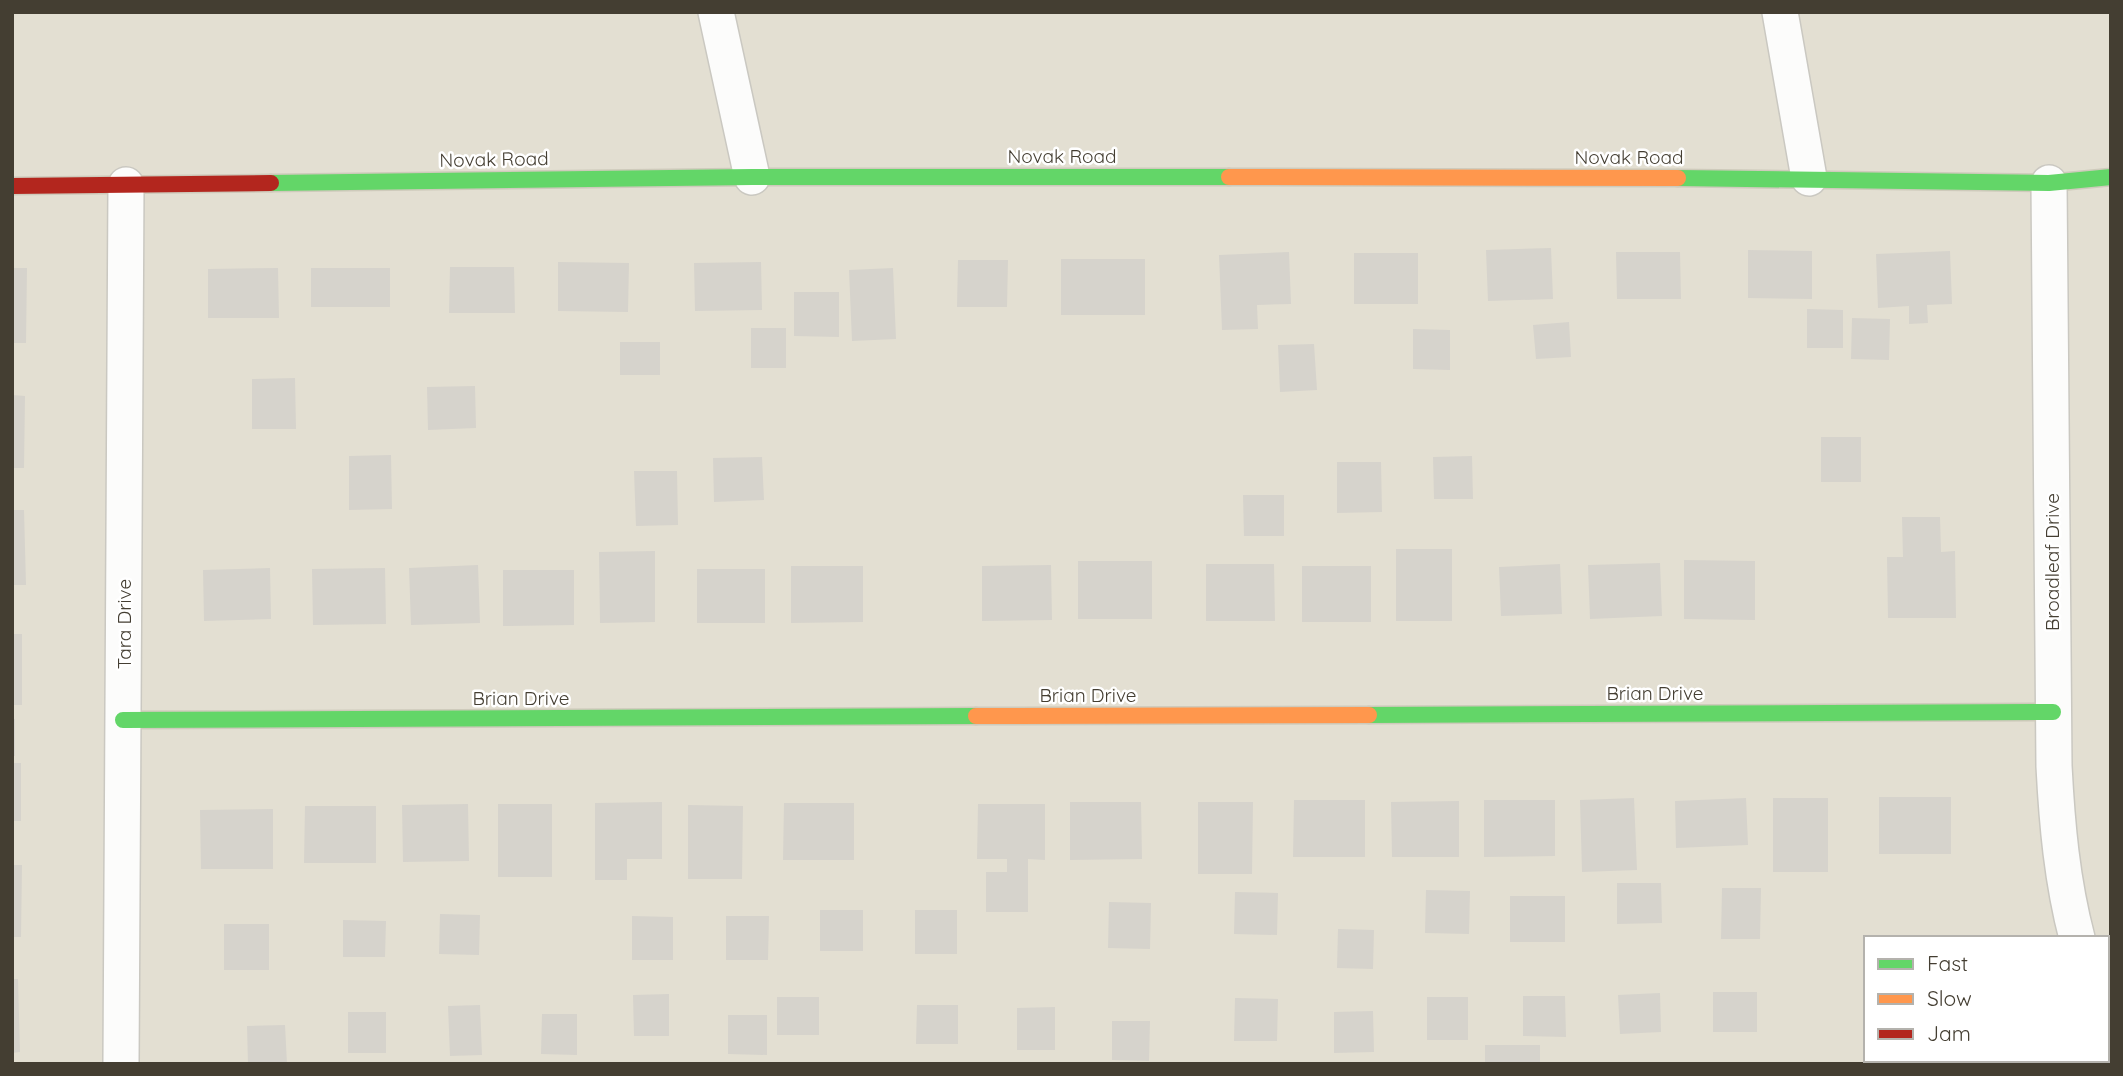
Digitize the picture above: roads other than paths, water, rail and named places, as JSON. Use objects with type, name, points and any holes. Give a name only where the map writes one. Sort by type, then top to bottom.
[{"type":"street","points":[[716,12],[752,177]]},
{"type":"street","points":[[1780,12],[1809,178]]},
{"type":"street","name":"Novak Road","points":[[12,186],[752,177],[1809,178],[2049,183],[2111,177]]},
{"type":"street","name":"Broadleaf Drive","points":[[2049,183],[2053,712],[2057,830],[2068,902],[2076,936]]},
{"type":"street","name":"Tara Drive","points":[[121,1064],[126,185]]},
{"type":"street","name":"Brian Drive","points":[[123,720],[2053,712]]}]
